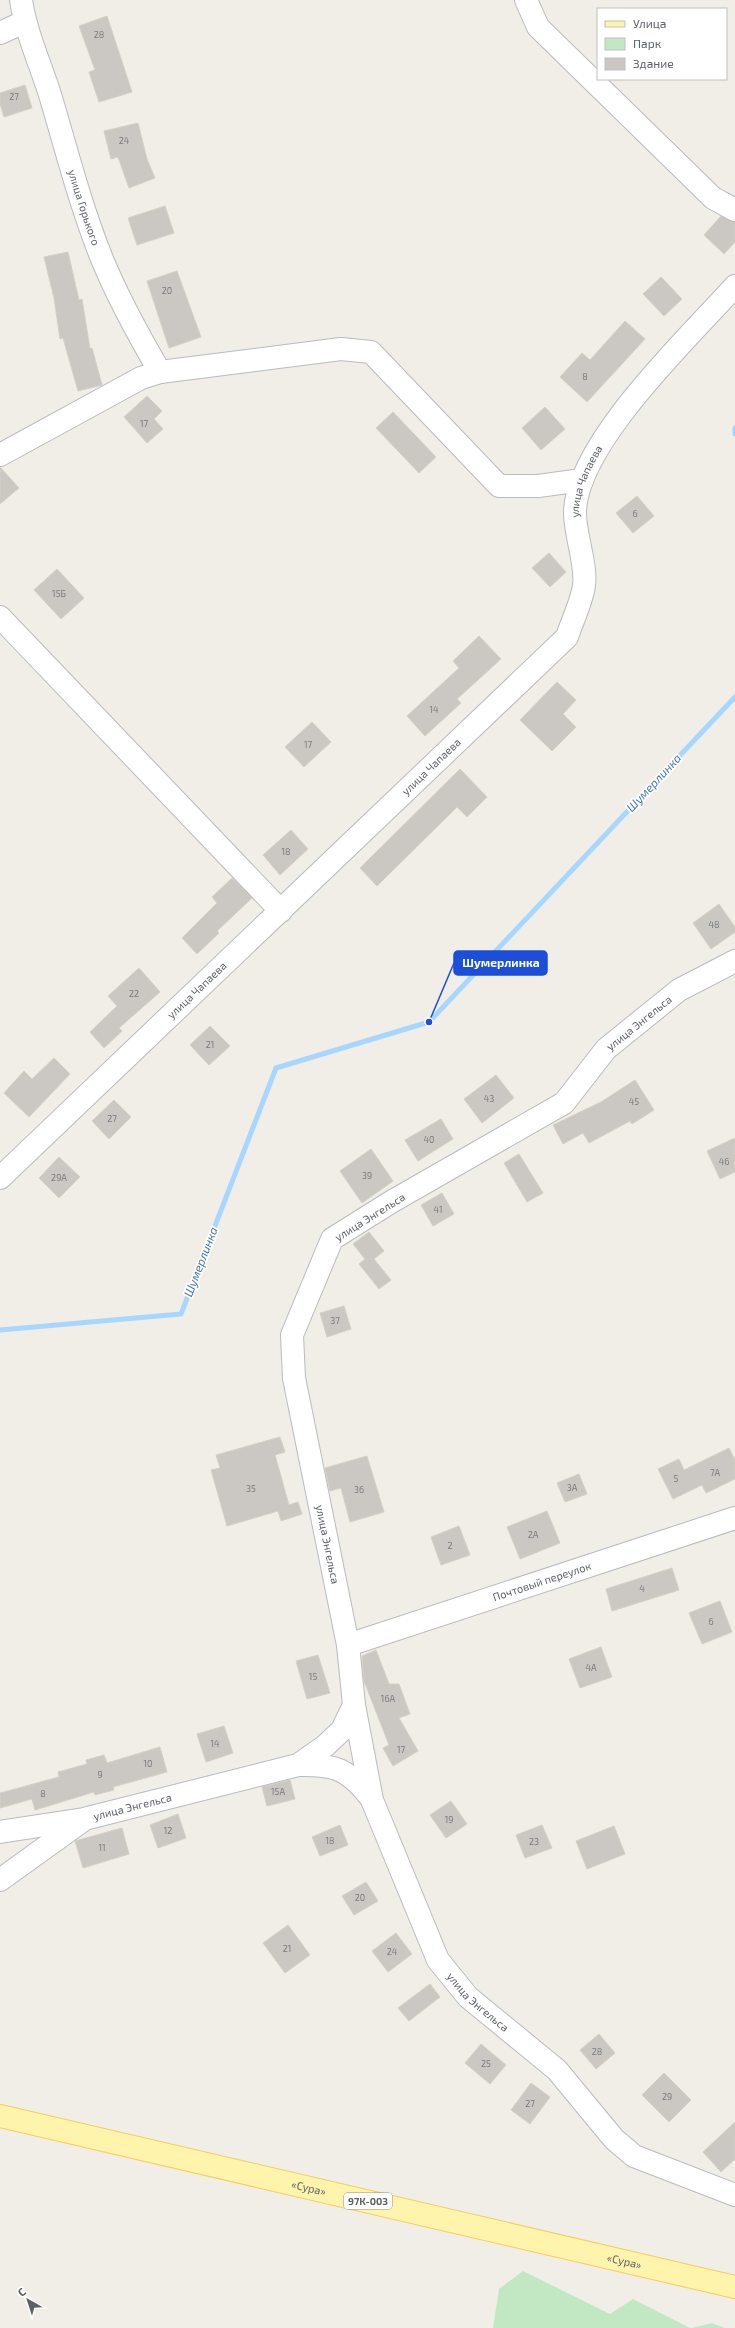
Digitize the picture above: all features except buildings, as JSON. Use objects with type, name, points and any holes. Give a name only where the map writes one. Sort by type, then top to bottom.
[{"type":"main road","name":"«Сура»","points":[[0,2116],[735,2287]]},
{"type":"street","name":"улица Горького","points":[[21,0],[24,22],[42,70],[78,192],[102,260],[141,340],[160,372]]},
{"type":"street","points":[[526,0],[538,27],[714,198],[735,210]]},
{"type":"street","points":[[0,33],[24,22]]},
{"type":"street","name":"улица Чапаева","points":[[0,1178],[567,637],[584,585],[575,510],[582,480],[601,443],[636,395],[735,286]]},
{"type":"street","points":[[0,455],[141,378],[160,372],[341,349],[371,352],[499,486],[538,486],[582,480]]},
{"type":"street","points":[[0,617],[281,910]]},
{"type":"street","name":"улица Энгельса","points":[[735,961],[679,990],[606,1049],[564,1103],[391,1202],[332,1239],[292,1335],[294,1378],[348,1645],[354,1705],[372,1800],[438,1960],[468,1997],[557,2070],[614,2139],[634,2156],[735,2195]]},
{"type":"street","name":"Почтовый переулок","points":[[348,1645],[735,1518]]},
{"type":"street","name":"улица Энгельса","points":[[0,1832],[84,1819],[298,1765],[325,1746],[342,1730],[354,1705]]},
{"type":"street","points":[[298,1765],[325,1764],[345,1771],[356,1780],[372,1800]]},
{"type":"street","points":[[0,1880],[84,1819]]},
{"type":"green space","points":[[523,2271],[610,2314],[633,2299],[690,2328],[493,2328],[499,2289]]},
{"type":"green space","points":[[712,2323],[725,2328],[692,2328]]},
{"type":"waterway","name":"Шумерлинка","points":[[735,428],[735,434]]},
{"type":"waterway","name":"Шумерлинка","points":[[0,1330],[181,1314],[276,1068],[429,1022],[735,697]]},
{"type":"place","name":"Шумерлинка","points":[[429,1022]]}]
